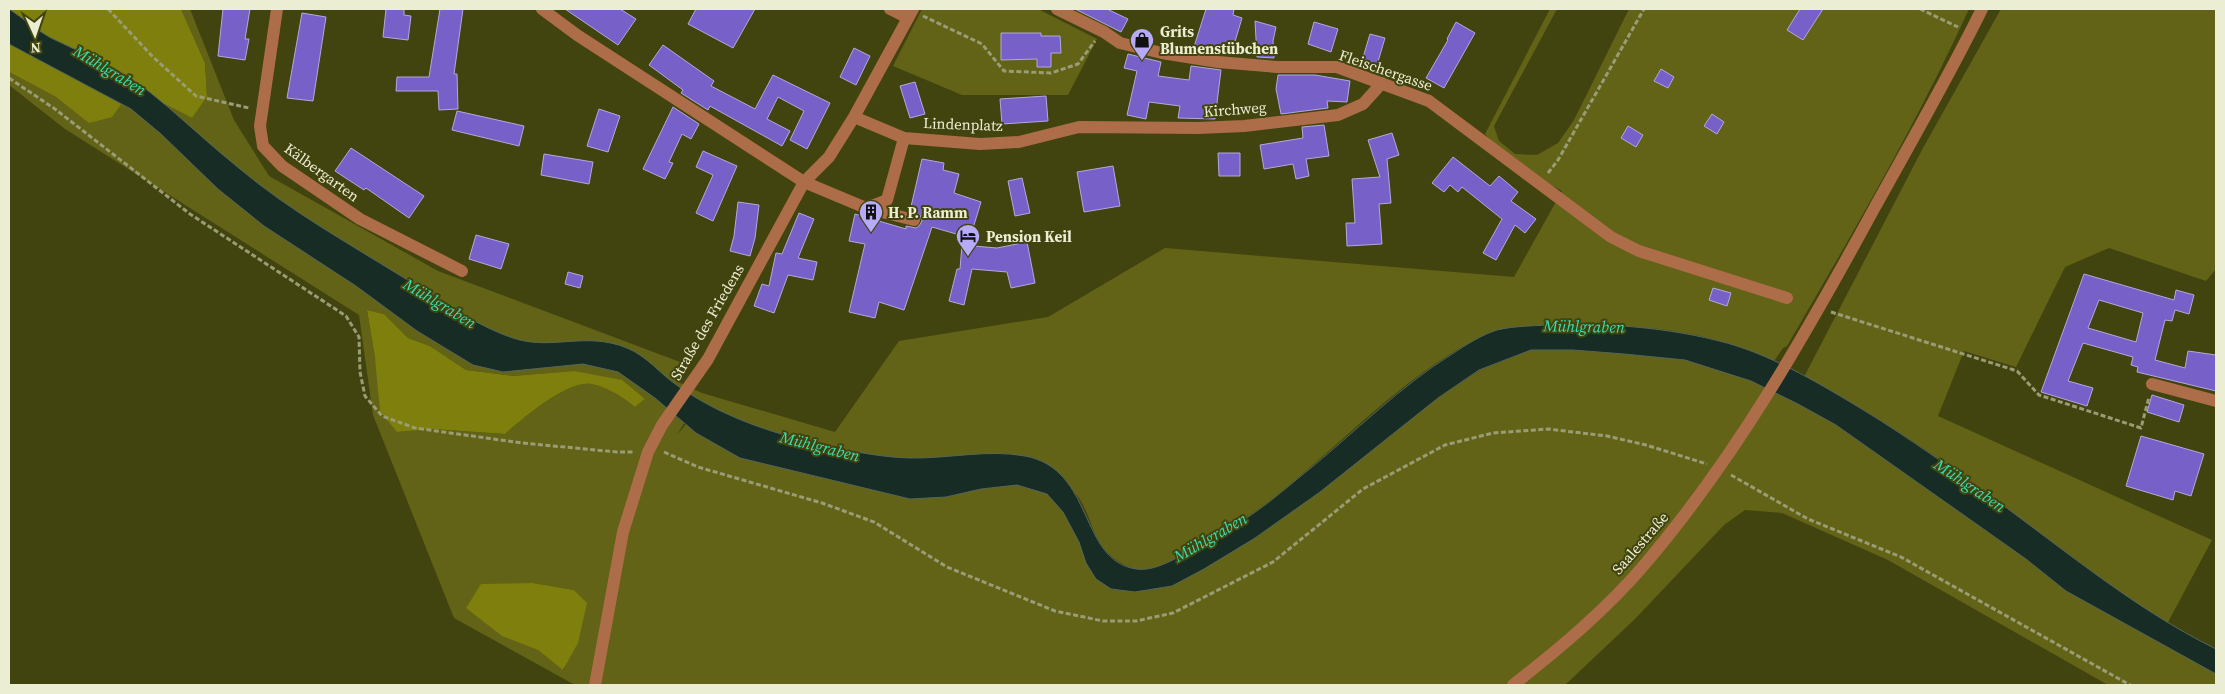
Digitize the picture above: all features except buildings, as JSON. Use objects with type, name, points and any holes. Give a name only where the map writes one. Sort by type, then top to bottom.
[{"type":"street","name":"Kälbergarten","points":[[277,9],[260,126],[263,146],[282,166],[360,219],[462,271]]},
{"type":"street","points":[[542,9],[577,35],[804,182],[866,208],[914,220]]},
{"type":"street","points":[[890,9],[911,12]]},
{"type":"street","name":"Fleischergasse","points":[[1056,9],[1104,32],[1120,44],[1162,53],[1277,67],[1337,67],[1429,101],[1508,162],[1611,237],[1638,250],[1787,298]]},
{"type":"street","name":"Saalestraße","points":[[1513,685],[1602,608],[1644,566],[1720,469],[1766,398],[1854,247],[1982,9]]},
{"type":"street","name":"Straße des Friedens","points":[[595,685],[623,532],[650,447],[662,425],[708,359],[804,182],[829,157],[854,117],[911,12]]},
{"type":"street","name":"Kirchweg","points":[[1079,128],[1244,126],[1338,115],[1363,104],[1382,83]]},
{"type":"street","name":"Lindenplatz","points":[[854,117],[904,138],[980,144],[1019,142],[1079,128]]},
{"type":"street","name":"Lindenplatz","points":[[866,208],[887,200],[904,138]]},
{"type":"street","points":[[2152,384],[2216,401]]},
{"type":"path","points":[[108,9],[153,57],[196,96],[262,111]]},
{"type":"path","points":[[1539,183],[1558,160],[1644,9]]},
{"type":"path","points":[[1920,9],[1970,33]]},
{"type":"path","points":[[911,12],[982,44],[1004,71],[1051,73],[1078,64],[1104,32]]},
{"type":"path","points":[[9,78],[55,109],[190,214],[346,316],[359,337],[360,372],[365,396],[382,416],[415,428],[522,443],[617,452],[639,452],[650,447],[698,467],[822,503],[874,522],[947,567],[1055,611],[1103,621],[1136,622],[1174,613],[1273,562],[1363,489],[1445,446],[1493,433],[1548,429],[1607,436],[1692,458],[1720,469],[1808,519],[1901,557],[2130,685]]},
{"type":"path","points":[[1831,312],[2017,371],[2039,395],[2141,428],[2152,384]]},
{"type":"shaded area","points":[[9,9],[181,9],[205,63],[207,97],[192,118],[133,88],[112,117],[89,123],[56,97],[9,72]]},
{"type":"shaded area","points":[[181,9],[190,9],[234,120],[269,176],[438,271],[688,365],[678,382],[702,393],[835,432],[899,341],[1048,317],[1165,248],[1514,277],[1562,191],[1508,162],[1485,134],[1550,9],[1557,9],[1494,126],[1499,141],[1515,154],[1537,155],[1558,143],[1574,120],[1629,9],[1969,9],[1949,52],[1882,180],[1787,346],[1783,348],[1774,361],[1749,350],[1696,335],[1641,327],[1613,325],[1536,326],[1505,329],[1485,335],[1423,372],[1373,412],[1277,495],[1250,515],[1194,550],[1158,566],[1144,570],[1135,569],[1112,556],[1099,542],[1079,498],[1060,481],[1025,457],[992,455],[910,458],[861,453],[801,440],[771,431],[718,411],[698,400],[677,435],[687,423],[696,433],[740,458],[910,499],[946,497],[981,489],[1017,485],[1048,494],[1063,512],[1079,542],[1086,563],[1172,586],[1255,538],[1438,398],[1480,370],[1531,350],[1573,350],[1685,360],[1751,381],[1836,425],[2026,559],[2066,591],[2216,674],[2216,685],[2108,685],[1888,560],[1782,513],[1745,510],[1724,525],[1635,619],[1565,685],[575,685],[454,618],[373,415],[359,315],[65,129],[9,85],[9,72],[56,97],[89,122],[133,88],[192,118],[207,97],[205,63]],"holes":[[[367,310],[384,314],[408,338],[430,346],[466,370],[513,376],[574,371],[645,399],[635,407],[603,387],[581,384],[545,402],[505,434],[432,429],[397,432],[375,358]],[[533,583],[574,590],[586,603],[564,670],[538,650]]]},
{"type":"shaded area","points":[[922,9],[1038,9],[1097,39],[1068,95],[962,95],[893,66]]},
{"type":"shaded area","points":[[2001,9],[2216,9],[2216,269],[2206,281],[2109,248],[2065,267],[2016,367],[1964,351],[1938,416],[2212,540],[2167,624],[1899,432],[1852,403],[1804,377],[1923,148]]},
{"type":"shaded area","points":[[367,310],[384,314],[408,338],[430,346],[466,370],[513,376],[574,371],[622,380],[645,399],[635,407],[603,387],[581,384],[545,402],[505,434],[432,429],[397,432],[380,411],[375,358]]},
{"type":"shaded area","points":[[533,583],[574,590],[587,603],[578,643],[563,670],[538,650],[502,636],[466,608],[481,584]]},
{"type":"water","name":"Mühlgraben","points":[[9,9],[51,38],[120,72],[142,86],[240,169],[298,212],[456,310],[499,333],[513,338],[541,343],[597,341],[627,348],[647,360],[671,381],[693,396],[740,420],[773,432],[832,447],[884,456],[909,458],[996,453],[1011,454],[1025,456],[1047,464],[1064,478],[1076,495],[1094,533],[1104,549],[1117,562],[1136,569],[1151,568],[1167,563],[1224,532],[1267,504],[1415,380],[1474,340],[1497,330],[1522,326],[1593,325],[1638,327],[1682,333],[1745,349],[1798,372],[1849,401],[1946,464],[2129,598],[2216,649],[2216,674],[2066,591],[2026,559],[1836,425],[1798,404],[1751,381],[1685,360],[1573,350],[1531,350],[1479,370],[1438,398],[1320,492],[1255,538],[1204,569],[1172,586],[1135,592],[1111,589],[1096,579],[1086,563],[1079,542],[1063,512],[1047,494],[1017,485],[981,489],[946,497],[910,499],[740,458],[696,433],[655,398],[618,372],[583,364],[503,372],[473,365],[417,331],[356,286],[264,226],[218,189],[161,134],[131,109],[9,44]]},
{"type":"place","name":"Grits Blumenstübchen","points":[[1142,61]]},
{"type":"place","name":"H. P. Ramm","points":[[871,233]]},
{"type":"place","name":"Pension Keil","points":[[968,257]]}]
